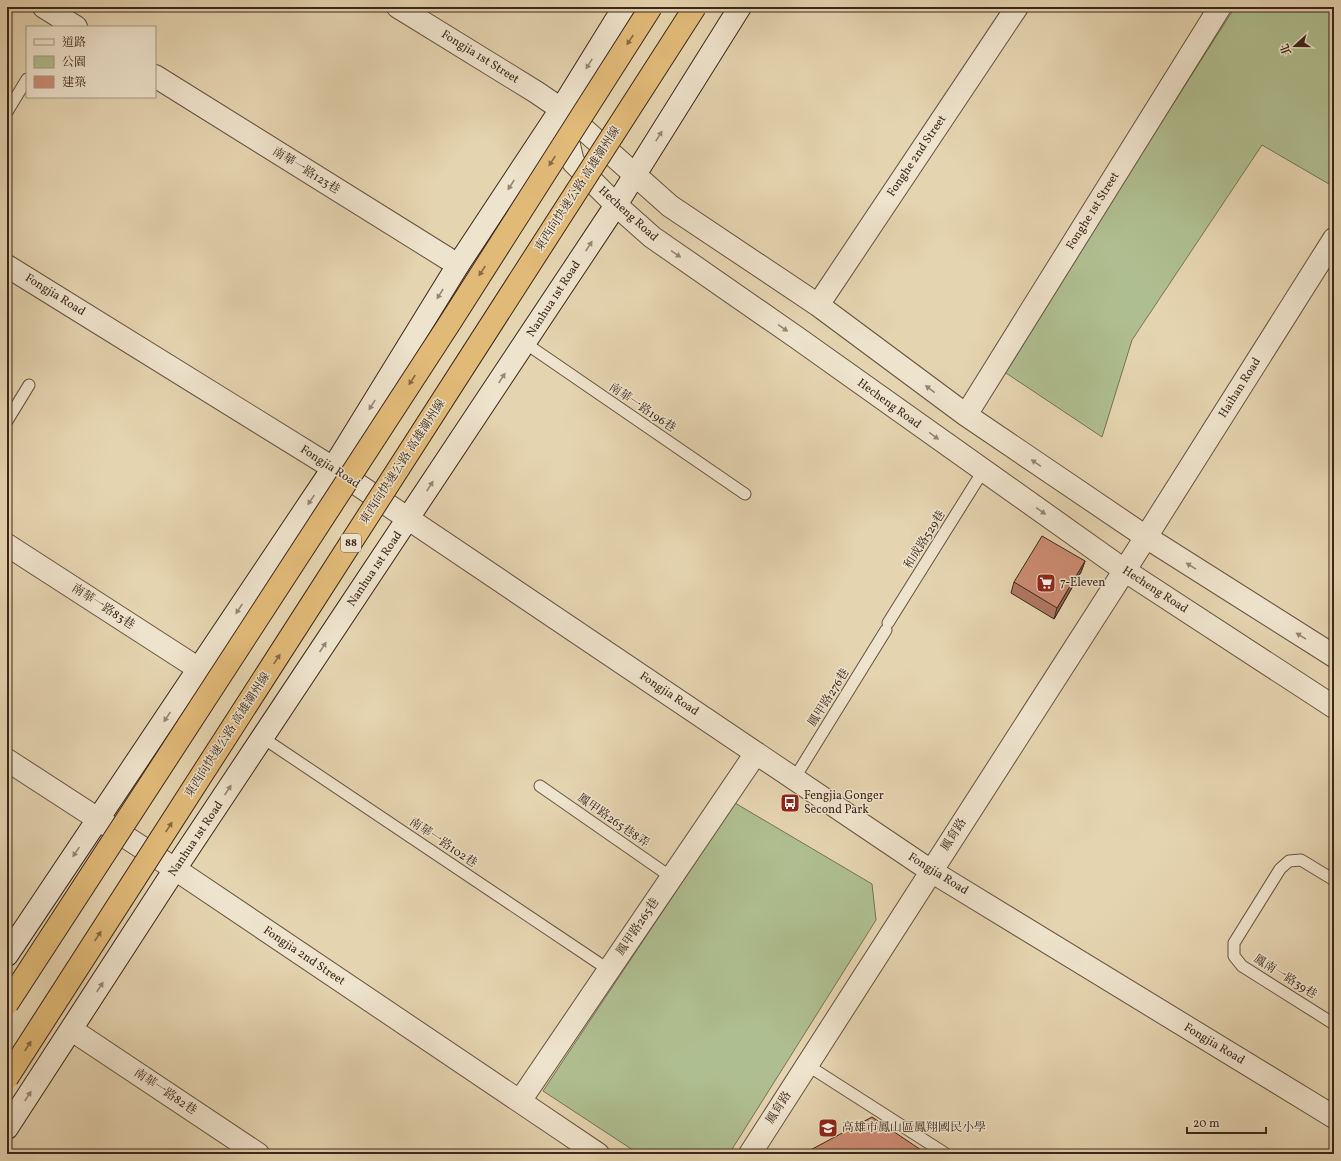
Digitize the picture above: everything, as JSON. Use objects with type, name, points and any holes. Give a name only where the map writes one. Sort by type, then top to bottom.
[{"type":"highway","points":[[7,1004],[446,327],[651,7]]},
{"type":"highway","name":"東西向快速公路 高雄潮州線","points":[[7,1078],[695,7]]},
{"type":"street","points":[[44,7],[67,24]]},
{"type":"street","name":"Fongjia 1st Street","points":[[398,7],[561,109]]},
{"type":"street","points":[[7,955],[333,468],[458,266],[561,109],[624,7]]},
{"type":"street","name":"Nanhua 1st Road","points":[[7,1128],[176,869],[616,205],[740,7]]},
{"type":"street","name":"Fonghe 2nd Street","points":[[818,305],[1017,7]]},
{"type":"street","name":"Fonghe 1st Street","points":[[966,415],[1220,7]]},
{"type":"street","name":"南華一路123巷","points":[[156,77],[458,266]]},
{"type":"street","points":[[561,109],[670,206],[818,305],[966,415],[1146,537],[1334,656]]},
{"type":"street","name":"Hecheng Road","points":[[561,109],[573,162],[616,205],[652,237],[796,337],[1124,570],[1334,707]]},
{"type":"street","name":"Haihan Road","points":[[1146,537],[1334,239]]},
{"type":"street","name":"Fongjia Road","points":[[7,266],[333,468],[931,870],[1334,1117]]},
{"type":"street","name":"鳳育路","points":[[750,1154],[1146,537]]},
{"type":"street","name":"南華一路83巷","points":[[7,544],[200,668]]},
{"type":"street","name":"鳳甲路265巷","points":[[520,1101],[756,753]]},
{"type":"street","name":"Fongjia 2nd Street","points":[[7,760],[176,869],[598,1154]]},
{"type":"street","name":"南華一路82巷","points":[[72,1030],[258,1154]]},
{"type":"lane","points":[[7,112],[26,81]]},
{"type":"lane","name":"南華一路196巷","points":[[524,343],[745,494]]},
{"type":"lane","points":[[7,421],[29,385]]},
{"type":"lane","name":"和成路529巷","points":[[887,627],[983,471]]},
{"type":"lane","name":"鳳甲路276巷","points":[[794,779],[887,627]]},
{"type":"lane","name":"南華一路102巷","points":[[263,738],[609,970]]},
{"type":"lane","name":"鳳甲路265巷8弄","points":[[540,786],[671,877]]},
{"type":"lane","name":"鳳南一路39巷","points":[[1334,880],[1301,860],[1289,861],[1280,869],[1234,943],[1234,956],[1242,966],[1334,1024]]},
{"type":"lane","points":[[807,1065],[946,1154]]},
{"type":"green space","points":[[1235,7],[1334,7],[1334,187],[1262,145],[1132,340],[1102,437],[1003,371]]},
{"type":"green space","points":[[735,803],[872,884],[876,920],[729,1154],[639,1154],[543,1091]]},
{"type":"building","name":"7-Eleven","points":[[1042,536],[1085,561],[1057,608],[1014,582]]},
{"type":"building","points":[[872,1117],[927,1154],[803,1154]]},
{"type":"place","name":"7-Eleven","points":[[1046,583]]},
{"type":"place","name":"Fengjia Gonger Second Park","points":[[790,803]]},
{"type":"place","name":"高雄市鳳山區鳳翔國民小學","points":[[828,1128]]}]
